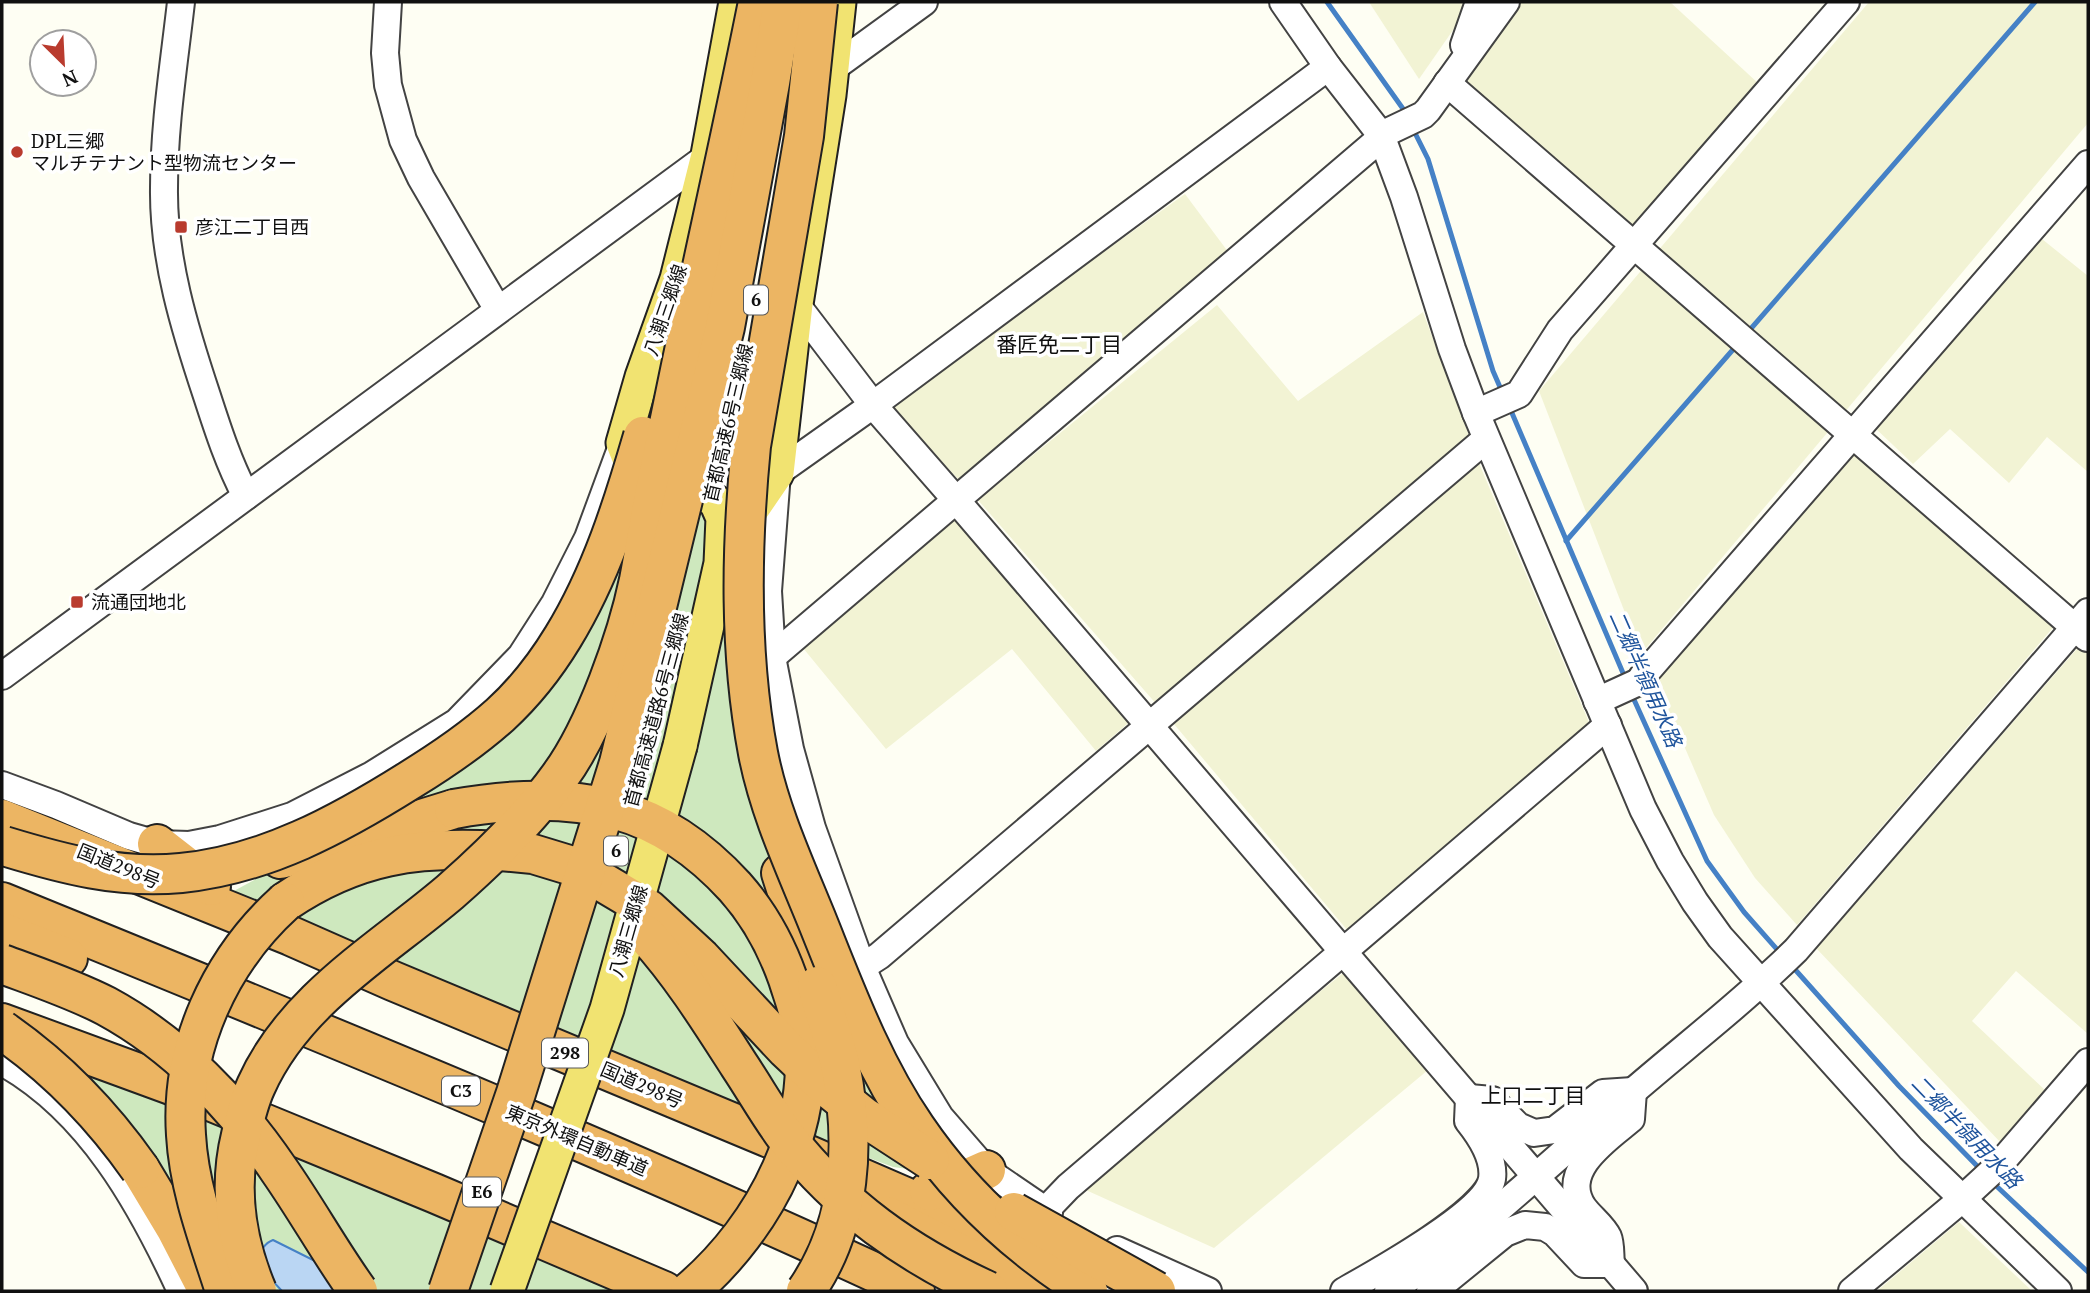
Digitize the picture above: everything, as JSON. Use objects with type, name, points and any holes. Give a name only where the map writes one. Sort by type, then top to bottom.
[{"type":"highway","points":[[257,1291],[239,1236],[234,1188],[236,1163],[248,1109],[256,1085],[269,1062],[286,1037],[323,996],[450,892],[515,830],[562,773],[597,708],[625,632],[638,584],[706,240],[758,2]]},
{"type":"highway","name":"首都高速6号三郷線","points":[[675,593],[771,83],[783,2]]},
{"type":"highway","name":"首都高速6号三郷線","points":[[675,593],[750,328],[810,2]]},
{"type":"highway","points":[[818,2],[804,136],[751,446],[746,498],[744,592],[748,680],[758,755],[783,835],[857,1018],[885,1077],[915,1127],[945,1166],[1001,1226],[1088,1291]]},
{"type":"highway","points":[[208,870],[256,858],[296,842],[381,798],[477,735],[501,714],[530,682],[578,611],[611,536],[706,240]]},
{"type":"highway","name":"首都高速道路6号三郷線","points":[[526,1099],[641,770],[675,593]]},
{"type":"highway","points":[[768,792],[769,836],[839,1062],[848,1118],[849,1164],[842,1211],[824,1261],[806,1291]]},
{"type":"highway","points":[[2,839],[60,863],[119,873],[178,873],[252,865],[328,848],[454,809],[523,800],[588,803],[620,811],[676,836],[701,853],[746,900],[765,929],[780,958],[792,991],[804,1049],[798,1120],[780,1173],[760,1212],[746,1232],[690,1291]]},
{"type":"highway","name":"国道298号","points":[[2,839],[291,936],[1126,1291]]},
{"type":"highway","points":[[158,844],[216,890],[291,936]]},
{"type":"highway","points":[[225,1291],[197,1199],[186,1136],[186,1107],[187,1079],[194,1047],[211,1003],[236,957],[266,919],[285,902],[341,871],[382,857],[411,851],[468,849],[533,854],[560,861],[631,897],[684,941],[786,1049],[864,1117],[1042,1229],[1156,1291]]},
{"type":"highway","points":[[500,851],[590,891],[626,916],[663,954],[688,986],[780,1127],[820,1176],[892,1238],[935,1266],[988,1291]]},
{"type":"highway","name":"東京外環自動車道","points":[[2,902],[650,1172],[915,1291]]},
{"type":"highway","name":"東京外環自動車道","points":[[2,932],[378,1083],[654,1201],[853,1291]]},
{"type":"highway","points":[[2,964],[78,993],[124,1016],[157,1038],[203,1078],[262,1146],[358,1291]]},
{"type":"highway","points":[[2,996],[171,1085]]},
{"type":"highway","points":[[2,1023],[171,1085],[664,1291]]},
{"type":"highway","points":[[2,1030],[46,1063],[75,1090],[121,1142],[159,1199],[208,1291]]},
{"type":"highway","points":[[51,1042],[76,1121]]},
{"type":"highway","points":[[645,1086],[699,1122],[1033,1291]]},
{"type":"highway","name":"E6","points":[[448,1291],[526,1099]]},
{"type":"highway","name":"E6","points":[[476,1291],[526,1099]]},
{"type":"highway","points":[[869,1182],[907,1190],[929,1191],[950,1186],[986,1170]]},
{"type":"main road","name":"八潮三郷線","points":[[507,1291],[607,1009],[680,746],[721,563],[723,518],[716,502],[701,491],[642,471],[629,458],[623,443],[642,377],[677,279],[708,155],[736,2]]},
{"type":"main road","name":"八潮三郷線","points":[[721,563],[751,510],[777,472],[796,304],[833,68],[839,2]]},
{"type":"street","points":[[181,2],[166,128],[164,190],[171,265],[181,312],[199,373],[225,450],[246,496]]},
{"type":"street","points":[[388,2],[385,53],[388,85],[403,140],[421,178],[498,310]]},
{"type":"street","points":[[2,676],[708,155],[924,2]]},
{"type":"street","points":[[1283,2],[1328,67],[1382,136],[1452,349],[1486,439],[1643,809],[1670,861],[1720,937],[1761,984],[1910,1149],[2058,1291]]},
{"type":"street","points":[[1449,80],[1479,2]]},
{"type":"street","points":[[772,657],[1382,136],[1423,115],[1506,2]]},
{"type":"street","points":[[1476,413],[1519,394],[1560,330],[1846,2]]},
{"type":"street","points":[[1208,1291],[1130,1256],[1045,1211],[986,1170],[940,1117],[895,1043],[862,967],[812,828],[790,749],[772,657],[768,591],[777,472],[873,405],[1328,67]]},
{"type":"street","points":[[1388,1291],[1427,1267],[1537,1177],[1633,1091],[1761,984],[1796,950],[2084,627],[1851,434],[1634,246],[1449,80]]},
{"type":"street","points":[[1597,701],[1643,678],[1851,434],[2088,164]]},
{"type":"street","points":[[796,304],[873,405],[1634,1291]]},
{"type":"street","points":[[862,967],[879,956],[1486,439]]},
{"type":"street","points":[[2,785],[129,836],[158,844],[189,845],[220,839],[292,816],[372,775],[457,722],[521,656],[555,603],[587,538],[623,443]]},
{"type":"street","points":[[1045,1211],[1068,1186],[1608,725]]},
{"type":"street","points":[[2,1062],[42,1090],[76,1121],[123,1182],[152,1230],[181,1291]]},
{"type":"street","points":[[1852,1291],[1999,1165],[2088,1062]]},
{"type":"street","points":[[1469,1098],[1492,1100],[1518,1126],[1534,1133],[1555,1130],[1603,1093],[1633,1091]]},
{"type":"street","points":[[1611,1264],[1609,1238],[1581,1205],[1577,1185],[1581,1167],[1593,1150],[1631,1119],[1633,1091]]},
{"type":"street","points":[[1344,1291],[1410,1254],[1451,1223],[1488,1188],[1492,1179],[1491,1164],[1486,1149],[1468,1121],[1469,1098]]},
{"type":"street","points":[[1430,1291],[1505,1233],[1525,1225],[1545,1227],[1555,1233],[1584,1264],[1611,1264]]},
{"type":"green space","points":[[1369,2],[1465,2],[1460,20],[1419,79]]},
{"type":"green space","points":[[1520,2],[1670,2],[1759,84],[1640,231],[1462,84]]},
{"type":"green space","points":[[1869,2],[2088,2],[2088,123],[1641,654],[1539,391]]},
{"type":"green space","points":[[1185,194],[1229,253],[959,480],[889,405]]},
{"type":"green space","points":[[2042,239],[2088,276],[2088,472],[2047,437],[2009,483],[1950,429],[1913,464],[1873,426]]},
{"type":"green space","points":[[1217,305],[1298,401],[1423,312],[1481,468],[1591,727],[1353,937],[1179,730],[978,500]]},
{"type":"green space","points":[[1857,448],[2057,623],[1797,925],[1755,878],[1714,815],[1656,681]]},
{"type":"green space","points":[[637,506],[762,508],[761,640],[939,1173],[893,1167],[761,1117],[232,892],[375,814]]},
{"type":"green space","points":[[962,514],[1134,718],[1096,751],[1012,649],[886,749],[803,648]]},
{"type":"green space","points":[[2083,642],[2088,647],[2088,1034],[2016,971],[1972,1021],[2046,1091],[2002,1144],[1816,948]]},
{"type":"green space","points":[[1347,970],[1434,1065],[1214,1248],[1077,1186]]},
{"type":"green space","points":[[55,1053],[631,1291],[349,1291],[339,1269],[266,1243],[259,1259],[267,1275],[282,1291],[198,1291]]},
{"type":"green space","points":[[1959,1222],[2032,1291],[1877,1291]]},
{"type":"water","points":[[273,1240],[313,1260],[339,1269],[349,1291],[282,1291],[267,1275],[259,1259],[265,1245]]},
{"type":"waterway","name":"二郷半領用水路","points":[[1327,2],[1406,113]]},
{"type":"waterway","points":[[1748,332],[2035,2]]},
{"type":"waterway","name":"二郷半領用水路","points":[[1413,129],[1428,159],[1493,371],[1503,394]]},
{"type":"waterway","points":[[1566,541],[1737,345]]},
{"type":"waterway","name":"二郷半領用水路","points":[[1509,406],[1626,680]]},
{"type":"waterway","name":"二郷半領用水路","points":[[1631,693],[1707,861],[1744,912],[1782,955]]},
{"type":"waterway","name":"二郷半領用水路","points":[[1791,965],[1899,1086],[1982,1171]]},
{"type":"waterway","name":"二郷半領用水路","points":[[1991,1181],[2088,1272]]},
{"type":"place","name":"DPL三郷 マルチテナント型物流センター","points":[[17,152]]},
{"type":"place","name":"彦江二丁目西","points":[[181,227]]},
{"type":"place","name":"流通団地北","points":[[77,602]]},
{"type":"district","name":"番匠免二丁目","points":[[1059,345]]},
{"type":"district","name":"上口二丁目","points":[[1533,1096]]}]
